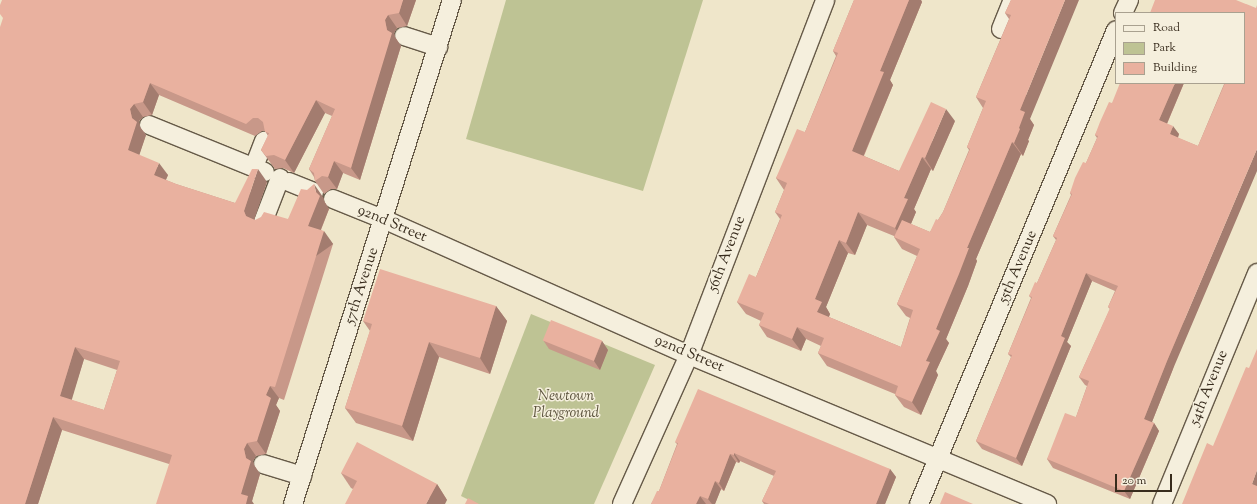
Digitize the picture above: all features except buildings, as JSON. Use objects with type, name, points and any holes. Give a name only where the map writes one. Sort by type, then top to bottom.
[{"type":"street","name":"57th Avenue","points":[[293,504],[452,0]]},
{"type":"street","name":"56th Avenue","points":[[622,504],[689,355],[825,0]]},
{"type":"street","points":[[1001,29],[1013,0]]},
{"type":"street","points":[[1123,12],[1129,0]]},
{"type":"street","name":"55th Avenue","points":[[919,504],[1115,32]]},
{"type":"street","points":[[404,36],[438,47]]},
{"type":"street","points":[[149,125],[314,192]]},
{"type":"street","points":[[264,140],[272,175],[264,222]]},
{"type":"street","name":"92nd Street","points":[[333,200],[384,219],[689,355],[1047,504]]},
{"type":"street","name":"54th Avenue","points":[[1162,504],[1257,273]]},
{"type":"street","points":[[263,464],[302,476]]},
{"type":"green space","points":[[506,0],[703,0],[643,191],[466,139]]},
{"type":"green space","name":"Newtown Playground","points":[[531,314],[655,365],[594,504],[477,504],[461,496]]}]
